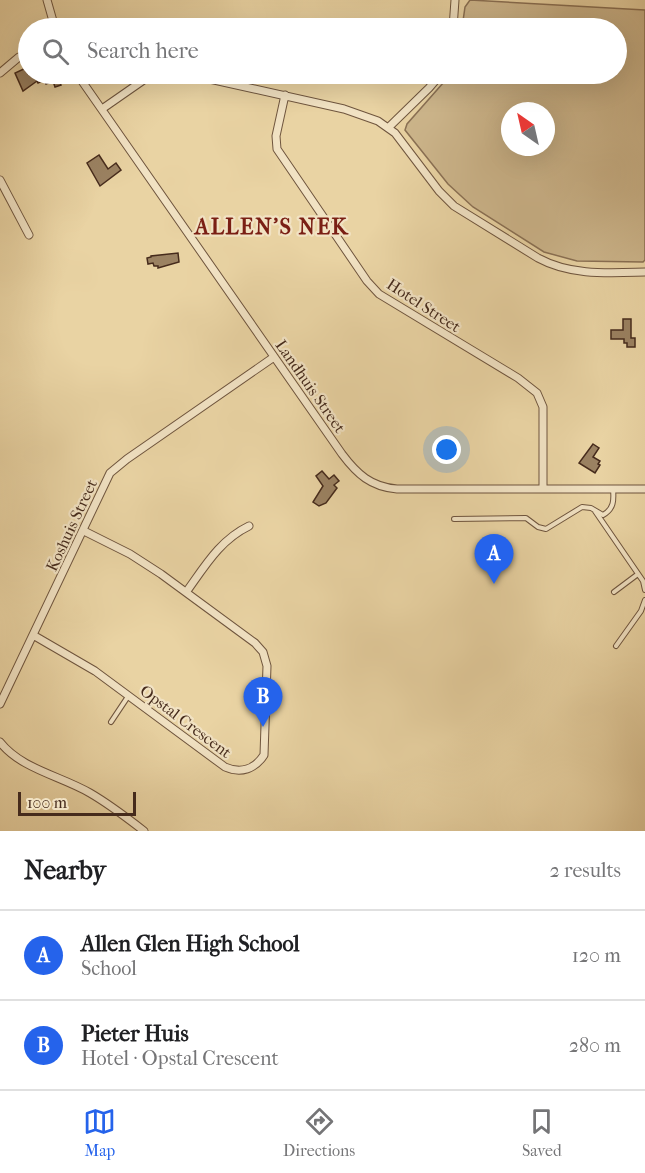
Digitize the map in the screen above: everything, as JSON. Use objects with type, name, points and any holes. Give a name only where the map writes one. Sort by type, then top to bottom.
[{"type":"street","points":[[47,0],[52,18]]},
{"type":"street","points":[[454,18],[455,0]]},
{"type":"street","points":[[0,73],[18,58]]},
{"type":"street","name":"Landhuis Street","points":[[84,84],[347,461],[361,476],[370,482],[397,489],[645,489]]},
{"type":"street","points":[[102,109],[138,84]]},
{"type":"street","points":[[234,84],[350,111],[389,127],[439,191],[454,206],[552,265],[574,271],[645,272]]},
{"type":"street","points":[[389,127],[432,84]]},
{"type":"street","name":"Hotel Street","points":[[285,95],[276,136],[277,149],[367,281],[379,294],[518,378],[539,396],[543,407],[543,489]]},
{"type":"street","points":[[0,180],[29,235]]},
{"type":"street","name":"Koshuis Street","points":[[0,704],[110,473],[274,357]]},
{"type":"street","points":[[187,591],[225,540],[249,526]]},
{"type":"street","name":"Opstal Crescent","points":[[33,635],[80,661],[225,767],[233,771],[251,768],[260,762],[264,754],[267,666],[263,652],[255,643],[187,591],[130,554],[84,531]]},
{"type":"street","points":[[0,742],[9,752],[88,792],[144,831]]},
{"type":"lane","points":[[454,519],[526,518],[538,527],[546,529],[582,507],[603,515],[607,513],[614,502],[613,488]]},
{"type":"lane","points":[[594,510],[643,581],[645,590]]},
{"type":"lane","points":[[614,592],[638,574]]},
{"type":"lane","points":[[616,646],[641,611],[645,600]]},
{"type":"lane","points":[[111,722],[129,695]]},
{"type":"shaded area","points":[[470,0],[645,10],[645,260],[643,262],[577,261],[544,252],[473,207],[448,184],[405,130],[407,124],[442,84],[627,84],[627,18],[463,18],[465,7]]},
{"type":"building","points":[[20,84],[33,84],[23,91]]},
{"type":"building","points":[[99,155],[108,169],[116,163],[121,170],[100,186],[87,163]]},
{"type":"building","points":[[178,253],[179,262],[158,268],[153,263],[148,264],[147,258],[151,256]]},
{"type":"building","points":[[623,319],[631,319],[631,338],[635,338],[635,347],[627,347],[624,339],[611,339],[611,330],[623,330]]},
{"type":"building","points":[[593,444],[599,448],[593,457],[600,461],[595,473],[579,463]]},
{"type":"building","points":[[322,471],[329,479],[334,475],[339,481],[334,485],[337,488],[326,503],[319,506],[313,502],[323,486],[316,476]]},
{"type":"place","name":"Allen Glen High School","points":[[494,584]]},
{"type":"place","name":"Pieter Huis","points":[[263,727]]},
{"type":"district","name":"ALLEN'S NEK","points":[[272,226]]}]
